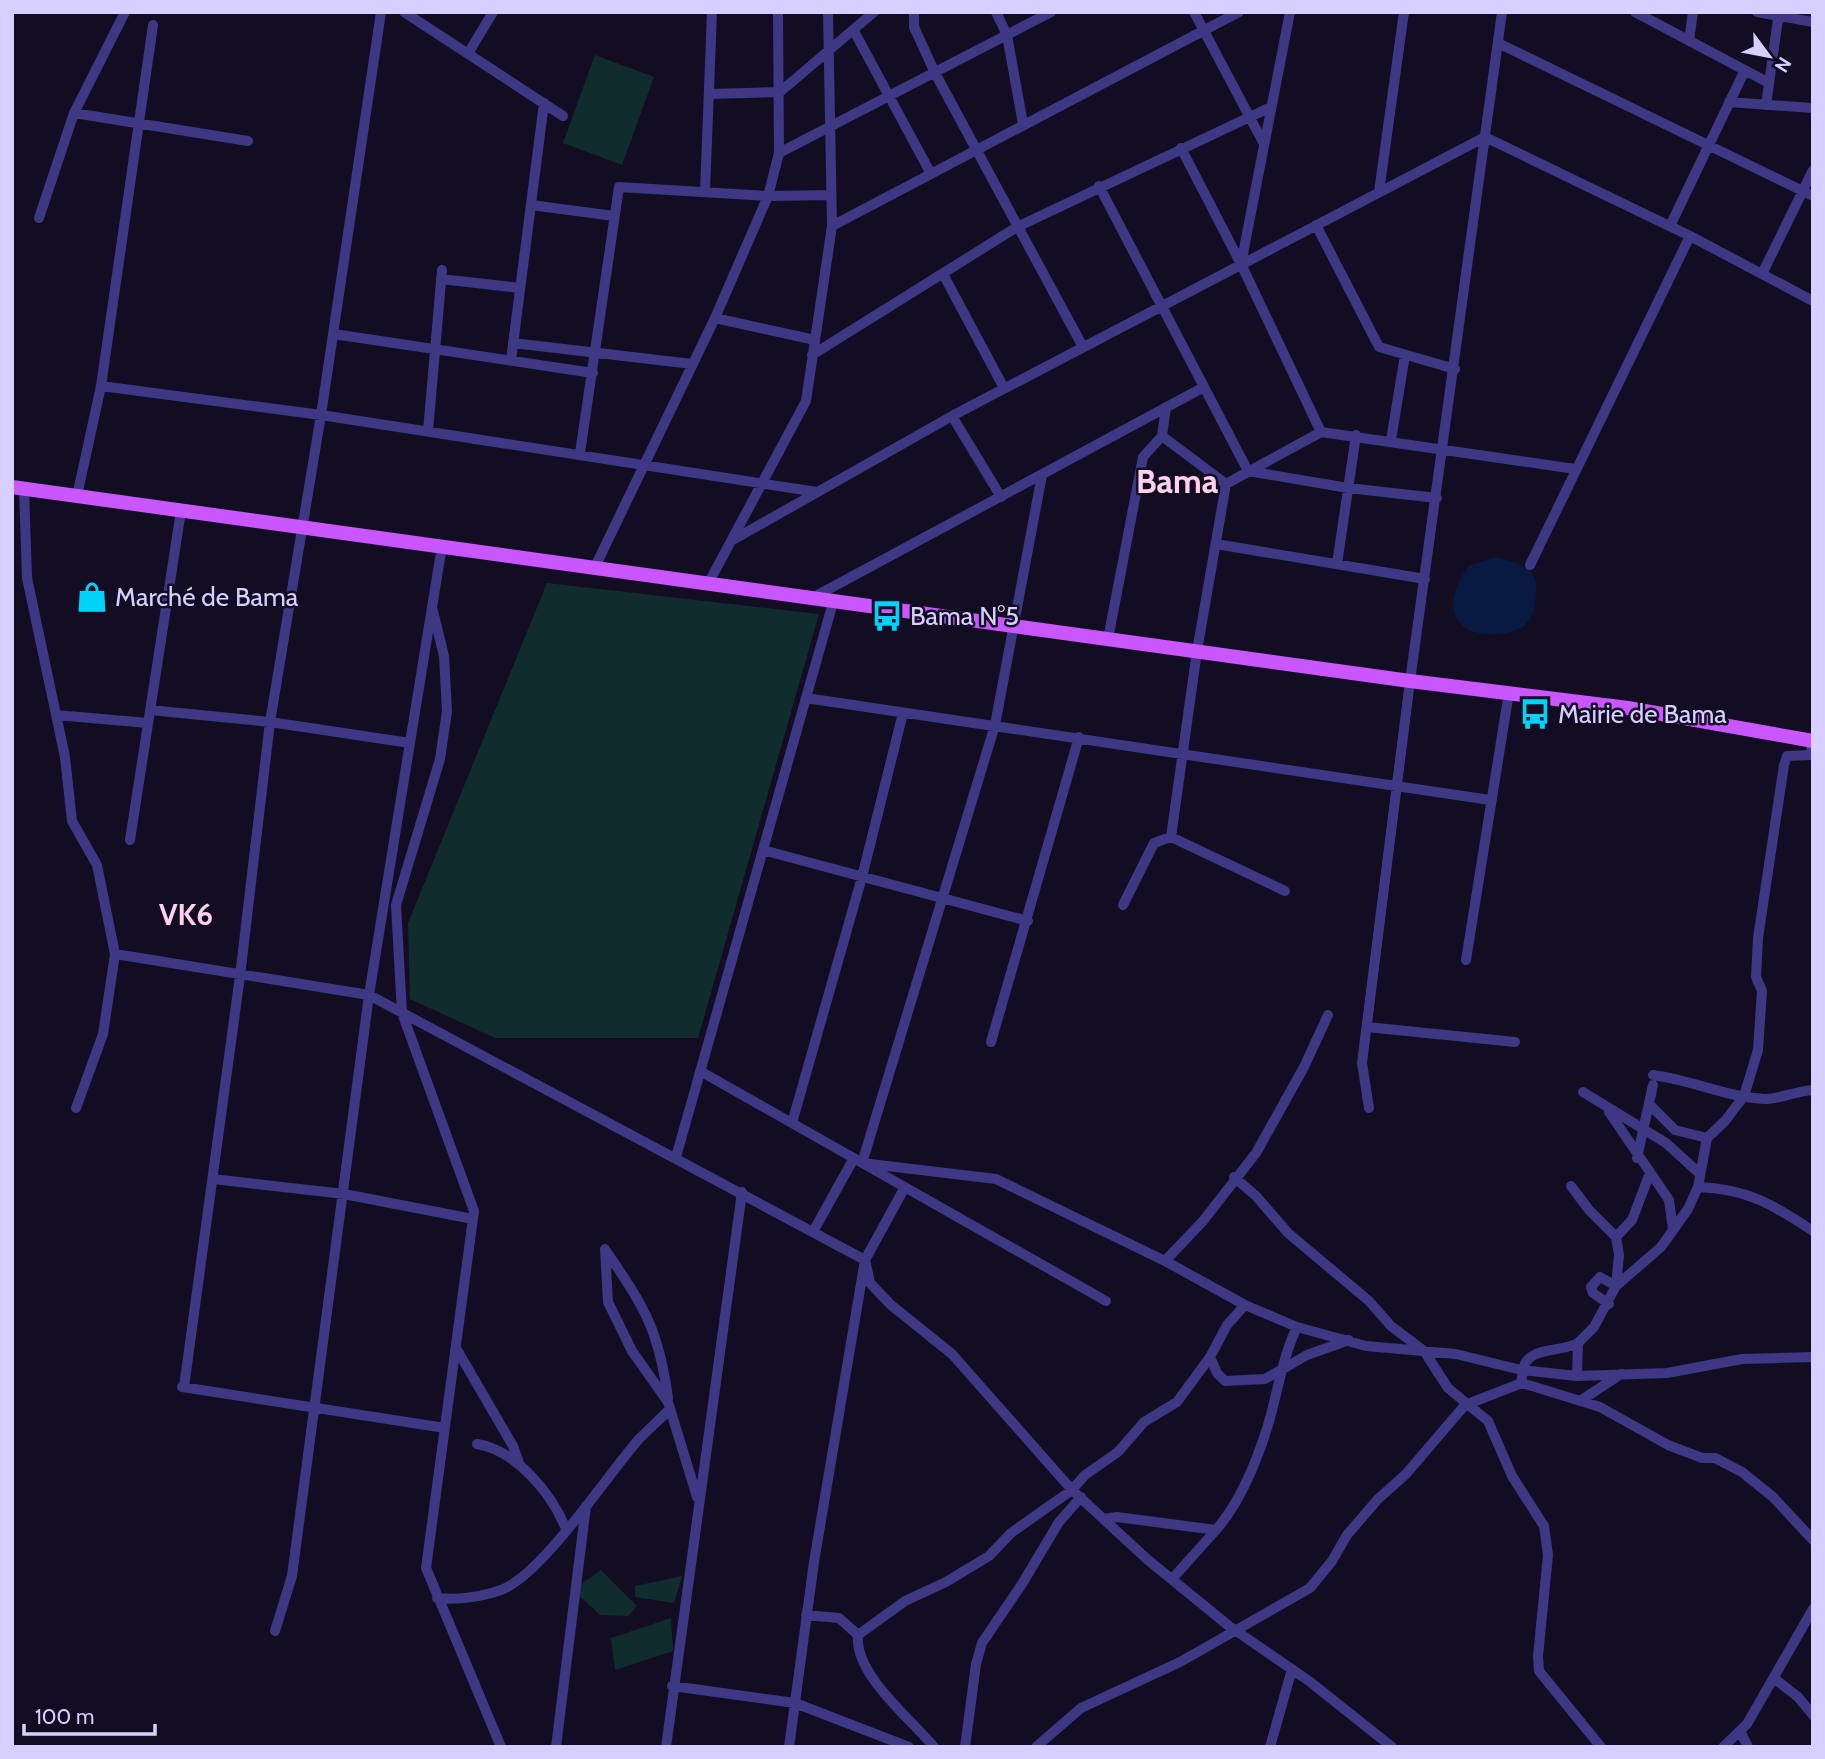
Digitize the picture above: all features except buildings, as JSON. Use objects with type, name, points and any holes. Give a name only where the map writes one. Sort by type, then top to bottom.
[{"type":"main road","points":[[18,488],[594,569],[834,598],[1410,681],[1628,708],[1813,742]]},
{"type":"street","points":[[39,218],[74,113],[125,12]]},
{"type":"street","points":[[381,12],[334,334],[270,722],[240,976],[183,1387],[445,1428]]},
{"type":"street","points":[[404,12],[469,52],[563,116]]},
{"type":"street","points":[[469,52],[493,12]]},
{"type":"street","points":[[705,192],[712,12]]},
{"type":"street","points":[[594,569],[715,318],[768,196],[779,153],[778,12]]},
{"type":"street","points":[[708,584],[806,401],[832,226],[828,12]]},
{"type":"street","points":[[709,93],[780,92],[874,12]]},
{"type":"street","points":[[914,12],[914,27],[935,73],[1083,347]]},
{"type":"street","points":[[996,12],[1007,35],[1023,124]]},
{"type":"street","points":[[779,153],[1051,12]]},
{"type":"street","points":[[1194,12],[1264,144]]},
{"type":"street","points":[[832,226],[930,172],[1239,12]]},
{"type":"street","points":[[1241,264],[1290,12]]},
{"type":"street","points":[[1379,192],[1404,12]]},
{"type":"street","points":[[1369,1108],[1362,1063],[1410,681],[1502,12]]},
{"type":"street","points":[[1635,12],[1769,83]]},
{"type":"street","points":[[1689,41],[1693,12]]},
{"type":"street","points":[[1757,12],[1813,22]]},
{"type":"street","points":[[1766,105],[1779,14]]},
{"type":"street","points":[[77,496],[100,386],[153,25]]},
{"type":"street","points":[[854,31],[930,172]]},
{"type":"street","points":[[1498,43],[1808,193]]},
{"type":"street","points":[[1670,226],[1745,70]]},
{"type":"street","points":[[1730,102],[1813,108]]},
{"type":"street","points":[[511,360],[544,103]]},
{"type":"street","points":[[813,355],[1017,227],[1271,107]]},
{"type":"street","points":[[74,113],[248,141]]},
{"type":"street","points":[[731,541],[1004,388],[1485,137]]},
{"type":"street","points":[[1485,137],[1690,236],[1813,302]]},
{"type":"street","points":[[1181,148],[1241,264],[1321,432]]},
{"type":"street","points":[[1762,274],[1808,193],[1813,170]]},
{"type":"street","points":[[1099,186],[1248,471]]},
{"type":"street","points":[[580,453],[597,353],[619,187],[768,196],[831,195]]},
{"type":"street","points":[[531,205],[614,216]]},
{"type":"street","points":[[1315,225],[1379,347],[1455,369]]},
{"type":"street","points":[[1531,565],[1575,469],[1690,236]]},
{"type":"street","points":[[943,274],[1004,388]]},
{"type":"street","points":[[428,430],[441,275],[520,288]]},
{"type":"street","points":[[715,318],[815,340]]},
{"type":"street","points":[[334,334],[593,373]]},
{"type":"street","points":[[513,343],[692,364]]},
{"type":"street","points":[[1391,440],[1405,355]]},
{"type":"street","points":[[100,386],[428,430],[817,492]]},
{"type":"street","points":[[814,597],[1204,387]]},
{"type":"street","points":[[1108,639],[1143,457],[1163,436],[1166,407]]},
{"type":"street","points":[[952,416],[1001,497]]},
{"type":"street","points":[[1171,837],[1197,650],[1226,484],[1321,432],[1391,440],[1575,469]]},
{"type":"street","points":[[1337,564],[1356,435]]},
{"type":"street","points":[[1163,436],[1226,484]]},
{"type":"street","points":[[1248,471],[1348,488],[1437,498]]},
{"type":"street","points":[[814,1230],[858,1161],[995,725],[1042,475]]},
{"type":"street","points":[[18,488],[27,578],[65,757],[72,821],[97,865],[115,954],[103,1034],[76,1108]]},
{"type":"street","points":[[130,840],[181,511]]},
{"type":"street","points":[[1216,544],[1425,579]]},
{"type":"street","points":[[275,1631],[292,1576],[369,995],[442,546]]},
{"type":"street","points":[[676,1157],[834,598]]},
{"type":"street","points":[[432,607],[444,656],[447,711],[440,759],[396,905],[402,1013],[474,1211],[426,1568],[501,1747]]},
{"type":"street","points":[[1466,960],[1509,692]]},
{"type":"street","points":[[806,698],[1490,800]]},
{"type":"street","points":[[150,710],[270,722],[410,743]]},
{"type":"street","points":[[792,1123],[862,877],[903,713]]},
{"type":"street","points":[[56,715],[148,723]]},
{"type":"street","points":[[990,1042],[1028,921],[1079,737]]},
{"type":"street","points":[[1616,1286],[1651,1257],[1688,1209],[1698,1187],[1707,1139],[1744,1096],[1758,1051],[1762,992],[1756,977],[1758,938],[1784,765],[1787,756],[1810,755],[1813,742]]},
{"type":"street","points":[[1123,905],[1154,843],[1171,837],[1285,891]]},
{"type":"street","points":[[763,850],[1028,921]]},
{"type":"street","points":[[115,954],[369,995],[814,1230],[865,1260],[870,1283],[891,1306],[952,1354],[1077,1494],[1104,1519],[1236,1631],[1292,1669],[1392,1747]]},
{"type":"street","points":[[1165,1261],[1203,1222],[1234,1177],[1255,1153],[1280,1111],[1328,1015]]},
{"type":"street","points":[[1367,1027],[1515,1042]]},
{"type":"street","points":[[700,1071],[1106,1301]]},
{"type":"street","points":[[1637,1158],[1653,1080],[1706,1086],[1727,1095],[1766,1099],[1787,1092],[1813,1090]]},
{"type":"street","points":[[1583,1092],[1680,1154],[1699,1173]]},
{"type":"street","points":[[1650,1105],[1675,1130],[1707,1139]]},
{"type":"street","points":[[1605,1107],[1637,1158],[1669,1200],[1673,1229]]},
{"type":"street","points":[[858,1161],[996,1179],[1165,1261],[1245,1305],[1297,1327],[1349,1339],[1366,1346],[1456,1354],[1521,1370],[1577,1376],[1667,1373],[1742,1359],[1813,1357]]},
{"type":"street","points":[[1616,1237],[1632,1220],[1650,1173]]},
{"type":"street","points":[[1234,1177],[1256,1196],[1288,1233],[1369,1301],[1391,1326],[1424,1351],[1448,1388],[1465,1405],[1488,1421],[1512,1476],[1544,1527],[1548,1555],[1538,1656],[1539,1671],[1549,1687],[1601,1747]]},
{"type":"street","points":[[213,1179],[344,1195],[473,1219]]},
{"type":"street","points":[[1522,1383],[1521,1370],[1527,1360],[1553,1347],[1570,1348],[1594,1327],[1609,1304],[1616,1286],[1619,1255],[1616,1237],[1589,1210],[1571,1186]]},
{"type":"street","points":[[789,1747],[806,1615],[865,1260],[905,1187]]},
{"type":"street","points":[[1698,1187],[1730,1188],[1751,1195],[1813,1231]]},
{"type":"street","points":[[666,1747],[672,1686],[742,1192]]},
{"type":"street","points":[[669,1405],[632,1351],[608,1302],[605,1248],[643,1304],[664,1365],[669,1405],[698,1500]]},
{"type":"street","points":[[1609,1304],[1593,1293],[1591,1287],[1600,1277],[1616,1286]]},
{"type":"street","points":[[965,1747],[976,1664],[982,1643],[1077,1494],[1085,1475],[1118,1452],[1144,1422],[1177,1402],[1210,1357],[1227,1325],[1245,1305]]},
{"type":"street","points":[[1172,1579],[1229,1515],[1268,1426],[1281,1370],[1297,1327]]},
{"type":"street","points":[[1210,1357],[1217,1373],[1225,1381],[1265,1379],[1307,1355],[1349,1339]]},
{"type":"street","points":[[1577,1376],[1578,1343]]},
{"type":"street","points":[[456,1348],[519,1463],[552,1503],[566,1529]]},
{"type":"street","points":[[1580,1401],[1608,1385],[1620,1374]]},
{"type":"street","points":[[1035,1747],[1082,1708],[1155,1675],[1310,1588],[1378,1499],[1406,1474],[1465,1405],[1522,1383],[1600,1407],[1668,1445],[1702,1458],[1715,1458],[1749,1476],[1813,1540]]},
{"type":"street","points":[[437,1598],[457,1600],[502,1590],[530,1569],[669,1405]]},
{"type":"street","points":[[492,1446],[501,1427]]},
{"type":"street","points":[[477,1444],[492,1446],[519,1463]]},
{"type":"street","points":[[934,1747],[866,1668],[856,1648],[858,1634],[905,1601],[946,1582],[989,1556],[1011,1533],[1077,1494]]},
{"type":"street","points":[[556,1747],[586,1506]]},
{"type":"street","points":[[1104,1519],[1117,1517],[1216,1530]]},
{"type":"street","points":[[1723,1747],[1740,1731],[1775,1679],[1813,1609]]},
{"type":"street","points":[[806,1615],[839,1618],[858,1634]]},
{"type":"street","points":[[1270,1747],[1292,1669]]},
{"type":"street","points":[[1775,1679],[1798,1697],[1813,1716]]},
{"type":"street","points":[[672,1686],[795,1703],[909,1747]]},
{"type":"street","points":[[1740,1731],[1748,1747]]},
{"type":"green space","points":[[595,55],[654,77],[622,165],[563,143]]},
{"type":"green space","points":[[547,583],[819,614],[698,1038],[495,1038],[410,999],[408,923]]},
{"type":"green space","points":[[601,1570],[637,1606],[628,1616],[600,1615],[573,1590]]},
{"type":"green space","points":[[682,1576],[674,1603],[635,1597],[635,1586]]},
{"type":"green space","points":[[671,1618],[673,1651],[615,1670],[611,1638]]},
{"type":"water","points":[[1497,557],[1519,564],[1531,572],[1536,585],[1535,605],[1531,618],[1521,628],[1501,634],[1484,634],[1461,624],[1455,615],[1455,592],[1470,565]]},
{"type":"place","name":"Marché de Bama","points":[[92,597]]},
{"type":"place","name":"Bama N°5","points":[[887,616]]},
{"type":"place","name":"Mairie de Bama","points":[[1535,714]]},
{"type":"district","name":"Bama","points":[[1177,481]]},
{"type":"district","name":"VK6","points":[[186,914]]}]
